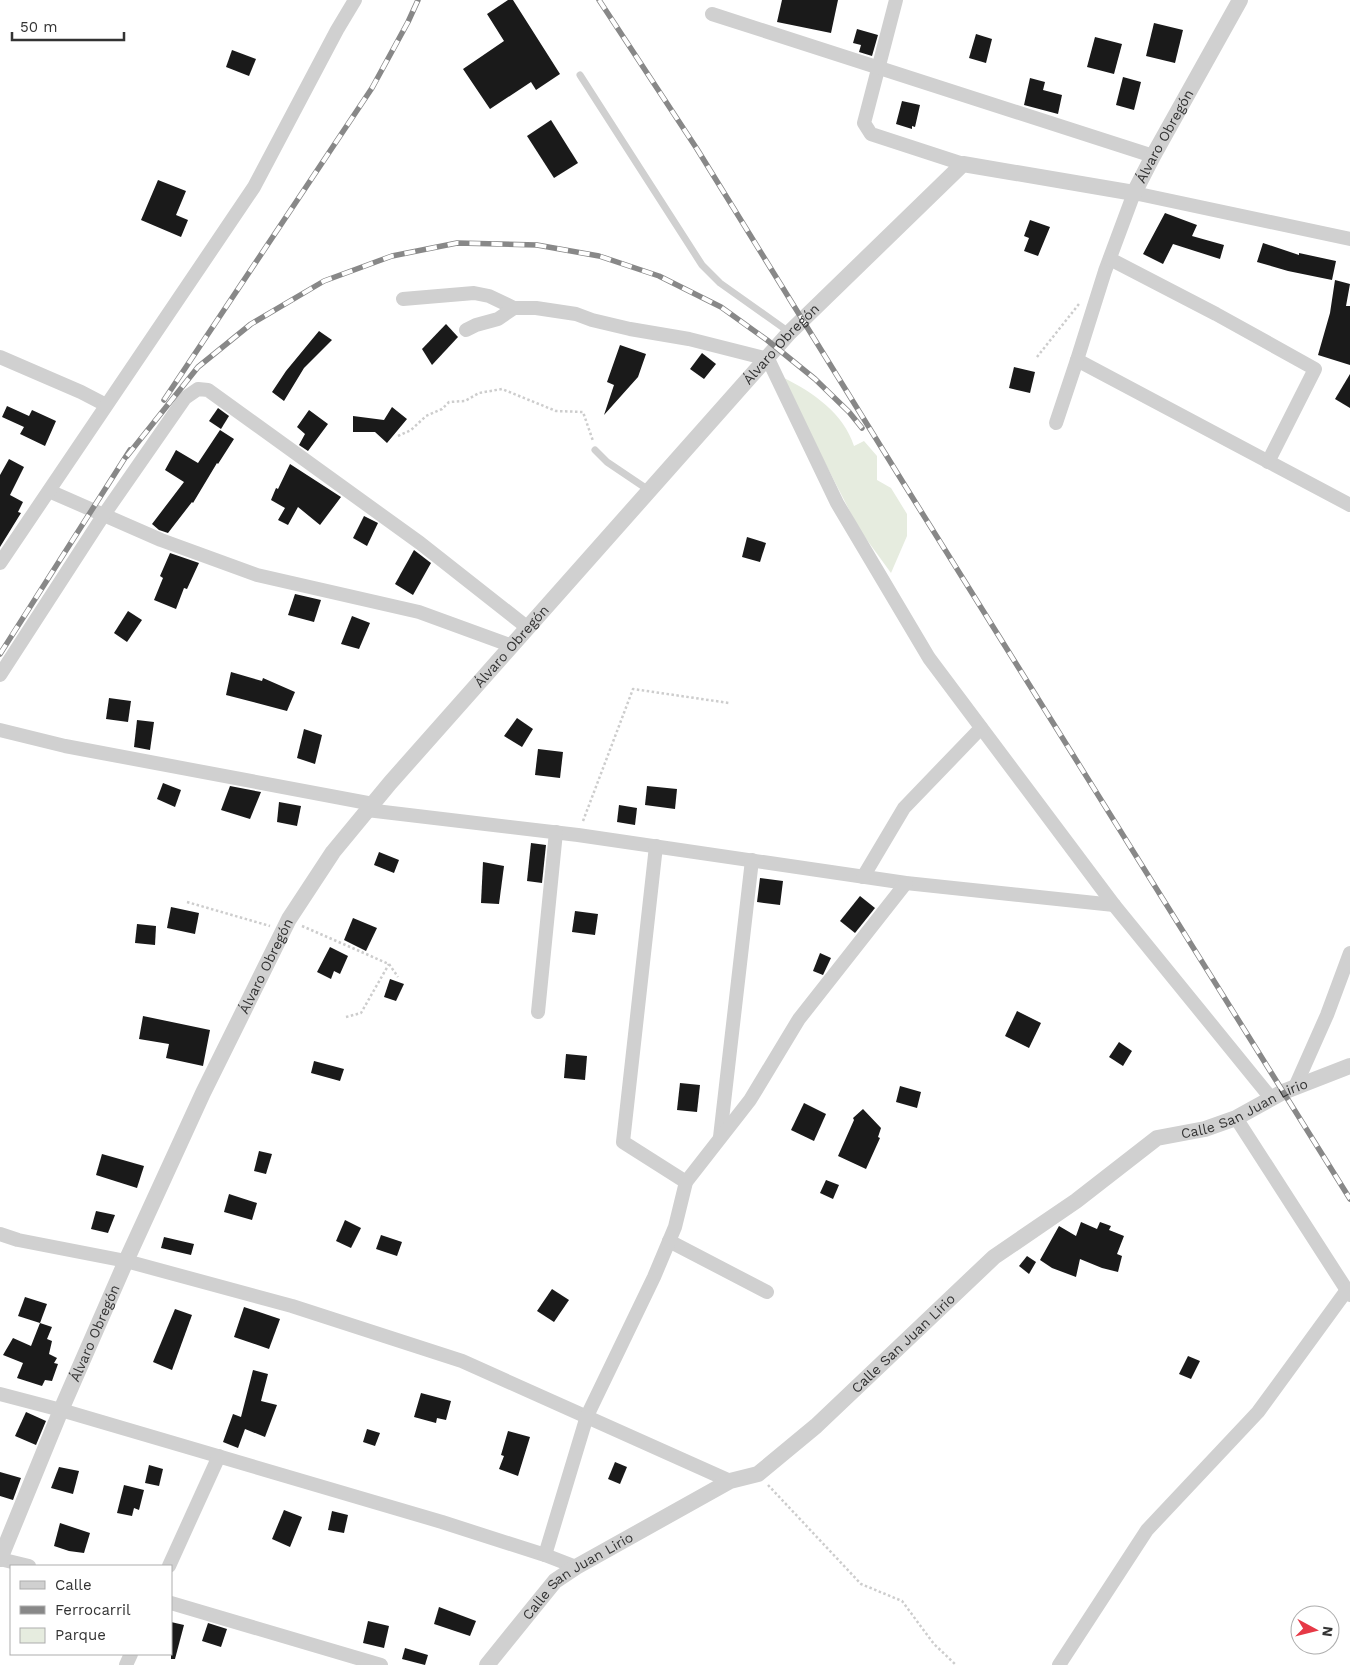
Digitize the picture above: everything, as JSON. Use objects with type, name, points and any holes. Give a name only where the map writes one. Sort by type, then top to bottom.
[{"type":"street","points":[[0,563],[254,187],[337,30],[355,0]]},
{"type":"street","points":[[896,0],[864,123],[871,134],[963,164]]},
{"type":"street","name":"Álvaro Obregón","points":[[0,1559],[61,1410],[126,1261],[203,1093],[286,924],[333,852],[370,807],[789,333],[963,164],[1134,194],[1153,156],[1240,0]]},
{"type":"street","points":[[712,14],[1153,156]]},
{"type":"street","points":[[1056,423],[1110,259],[1134,194],[1350,239]]},
{"type":"street","points":[[1110,259],[1216,314],[1315,369],[1268,462]]},
{"type":"street","points":[[403,299],[474,293],[489,296],[514,308],[536,308],[576,314],[630,329],[689,338],[768,359],[837,503],[929,658],[1114,905],[1271,1098]]},
{"type":"street","points":[[466,330],[498,318],[514,308]]},
{"type":"street","points":[[0,357],[81,392],[106,405]]},
{"type":"street","points":[[1077,360],[1350,505]]},
{"type":"street","points":[[0,676],[103,516],[185,398],[198,389],[208,390],[412,538],[528,628]]},
{"type":"street","points":[[49,491],[161,540],[257,575],[419,612],[512,646]]},
{"type":"street","points":[[863,877],[904,808],[981,728]]},
{"type":"street","points":[[0,730],[65,746],[370,807],[656,846],[906,883],[1114,905]]},
{"type":"street","points":[[538,1012],[556,832]]},
{"type":"street","points":[[656,846],[623,1142],[686,1182]]},
{"type":"street","points":[[720,1137],[752,860]]},
{"type":"street","points":[[545,1555],[587,1416],[654,1277],[675,1227],[686,1182],[750,1100],[800,1019],[906,883]]},
{"type":"street","points":[[1294,1087],[1327,1015],[1350,953]]},
{"type":"street","name":"Calle San Juan Lirio","points":[[487,1665],[555,1582],[576,1567],[730,1481],[758,1474],[816,1426],[994,1257],[1076,1201],[1157,1138],[1205,1129],[1236,1118],[1294,1087],[1350,1066]]},
{"type":"street","points":[[1059,1665],[1146,1530],[1258,1412],[1349,1292],[1236,1118]]},
{"type":"street","points":[[0,1234],[18,1240],[126,1261],[292,1306],[462,1361],[730,1481]]},
{"type":"street","points":[[669,1241],[767,1292]]},
{"type":"street","points":[[0,1394],[61,1410],[442,1522],[545,1555],[576,1567]]},
{"type":"street","points":[[169,1565],[219,1456]]},
{"type":"street","points":[[0,1559],[25,1565]]},
{"type":"street","points":[[172,1603],[381,1665]]},
{"type":"lane","points":[[580,74],[702,265],[720,283],[789,333]]},
{"type":"lane","points":[[595,450],[608,462],[650,491]]},
{"type":"path","points":[[1037,356],[1081,301]]},
{"type":"path","points":[[398,436],[411,430],[426,416],[442,409],[449,402],[465,401],[479,393],[502,389],[556,411],[583,412],[595,450]]},
{"type":"path","points":[[578,835],[633,689],[729,702]]},
{"type":"path","points":[[186,902],[286,924],[319,935],[389,964],[398,977]]},
{"type":"path","points":[[346,1018],[361,1013],[389,964]]},
{"type":"path","points":[[758,1474],[861,1584],[902,1601],[934,1644],[956,1665]]},
{"type":"green space","points":[[784,378],[806,390],[826,405],[843,424],[854,446],[864,441],[877,456],[877,480],[891,488],[907,514],[907,536],[891,573],[859,529]]},
{"type":"building","points":[[508,0],[513,0],[560,74],[536,90],[531,82],[490,109],[463,69],[504,41],[487,14]]},
{"type":"building","points":[[782,0],[838,0],[831,33],[777,22]]},
{"type":"building","points":[[1154,23],[1183,30],[1175,63],[1146,56]]},
{"type":"building","points":[[857,29],[878,35],[872,56],[859,52],[861,45],[853,43]]},
{"type":"building","points":[[976,34],[992,39],[986,63],[969,58]]},
{"type":"building","points":[[1095,37],[1122,44],[1114,74],[1087,67]]},
{"type":"building","points":[[232,50],[256,59],[249,76],[226,67]]},
{"type":"building","points":[[1123,77],[1141,82],[1134,110],[1116,105]]},
{"type":"building","points":[[1030,78],[1045,82],[1043,90],[1062,95],[1058,114],[1024,105]]},
{"type":"building","points":[[902,101],[920,105],[915,127],[912,126],[912,129],[896,124]]},
{"type":"building","points":[[551,120],[578,163],[554,178],[527,136]]},
{"type":"building","points":[[158,180],[186,191],[176,215],[188,220],[181,237],[141,220]]},
{"type":"building","points":[[1165,213],[1197,225],[1192,236],[1224,245],[1220,259],[1173,244],[1163,264],[1143,254]]},
{"type":"building","points":[[1030,220],[1050,227],[1038,256],[1024,251],[1029,238],[1024,236]]},
{"type":"building","points":[[1263,243],[1299,255],[1299,253],[1336,261],[1332,280],[1288,271],[1257,262]]},
{"type":"building","points":[[1335,280],[1350,284],[1346,306],[1350,306],[1350,365],[1318,355],[1330,313]]},
{"type":"building","points":[[446,324],[458,337],[432,365],[422,349]]},
{"type":"building","points":[[319,331],[332,340],[304,368],[284,401],[272,392],[286,371]]},
{"type":"building","points":[[620,345],[646,354],[638,377],[604,415],[614,385],[607,382]]},
{"type":"building","points":[[702,353],[716,364],[704,379],[690,369]]},
{"type":"building","points":[[1014,367],[1035,372],[1030,393],[1009,388]]},
{"type":"building","points":[[1350,374],[1350,408],[1335,399]]},
{"type":"building","points":[[7,406],[29,416],[32,410],[56,421],[45,446],[20,434],[24,427],[2,417]]},
{"type":"building","points":[[392,407],[407,419],[387,443],[375,432],[353,432],[353,416],[384,420]]},
{"type":"building","points":[[218,408],[229,416],[221,429],[209,421]]},
{"type":"building","points":[[309,410],[328,424],[308,451],[299,445],[305,434],[297,427]]},
{"type":"building","points":[[220,430],[234,439],[193,503],[168,533],[159,530],[152,524],[184,482],[165,470],[176,450],[198,463]]},
{"type":"building","points":[[9,459],[24,467],[10,495],[23,502],[18,512],[21,513],[0,547],[0,475]]},
{"type":"building","points":[[290,464],[341,497],[320,525],[298,507],[288,525],[278,520],[285,508],[271,500]]},
{"type":"building","points":[[364,516],[378,523],[367,546],[353,538]]},
{"type":"building","points":[[747,537],[766,543],[760,562],[742,557]]},
{"type":"building","points":[[414,550],[431,563],[413,595],[395,584]]},
{"type":"building","points":[[170,553],[199,563],[187,589],[184,588],[176,609],[154,600],[163,578],[160,576]]},
{"type":"building","points":[[295,594],[321,600],[314,622],[288,615]]},
{"type":"building","points":[[128,611],[142,620],[127,642],[114,633]]},
{"type":"building","points":[[352,616],[370,623],[359,649],[341,644]]},
{"type":"building","points":[[231,672],[262,681],[263,678],[295,692],[287,711],[226,695]]},
{"type":"building","points":[[109,698],[131,701],[128,722],[106,719]]},
{"type":"building","points":[[517,718],[533,729],[522,747],[504,736]]},
{"type":"building","points":[[137,720],[154,722],[150,750],[134,747]]},
{"type":"building","points":[[304,729],[322,735],[315,764],[297,758]]},
{"type":"building","points":[[538,749],[563,752],[560,778],[535,775]]},
{"type":"building","points":[[163,783],[181,790],[175,807],[157,799]]},
{"type":"building","points":[[230,786],[261,792],[250,819],[221,810]]},
{"type":"building","points":[[647,786],[677,789],[675,809],[645,805]]},
{"type":"building","points":[[279,802],[301,806],[297,826],[277,822]]},
{"type":"building","points":[[619,805],[637,808],[635,825],[617,822]]},
{"type":"building","points":[[531,843],[546,845],[542,883],[527,881]]},
{"type":"building","points":[[379,852],[399,860],[394,873],[374,865]]},
{"type":"building","points":[[483,862],[504,866],[499,904],[481,903]]},
{"type":"building","points":[[760,878],[783,881],[780,905],[757,902]]},
{"type":"building","points":[[860,896],[875,908],[855,933],[840,921]]},
{"type":"building","points":[[171,907],[199,913],[195,934],[167,928]]},
{"type":"building","points":[[575,911],[598,914],[595,935],[572,932]]},
{"type":"building","points":[[353,918],[377,928],[366,951],[344,940]]},
{"type":"building","points":[[137,924],[156,926],[155,945],[135,943]]},
{"type":"building","points":[[330,947],[348,956],[340,974],[334,971],[331,979],[317,972]]},
{"type":"building","points":[[820,953],[831,958],[823,975],[813,971]]},
{"type":"building","points":[[390,979],[404,984],[396,1001],[384,997]]},
{"type":"building","points":[[1017,1011],[1041,1023],[1029,1048],[1005,1036]]},
{"type":"building","points":[[143,1016],[210,1030],[203,1066],[166,1058],[169,1044],[139,1039]]},
{"type":"building","points":[[1119,1042],[1132,1051],[1123,1066],[1109,1057]]},
{"type":"building","points":[[566,1054],[587,1056],[585,1080],[564,1078]]},
{"type":"building","points":[[314,1061],[344,1069],[340,1081],[311,1073]]},
{"type":"building","points":[[680,1083],[700,1085],[697,1112],[677,1110]]},
{"type":"building","points":[[900,1086],[921,1092],[917,1108],[896,1102]]},
{"type":"building","points":[[804,1103],[826,1114],[814,1141],[791,1130]]},
{"type":"building","points":[[863,1109],[881,1128],[878,1137],[880,1138],[866,1169],[838,1156],[854,1120],[853,1118]]},
{"type":"building","points":[[259,1151],[272,1154],[266,1174],[254,1171]]},
{"type":"building","points":[[102,1154],[144,1166],[137,1188],[96,1175]]},
{"type":"building","points":[[826,1180],[839,1185],[833,1199],[820,1193]]},
{"type":"building","points":[[229,1194],[257,1203],[252,1220],[224,1212]]},
{"type":"building","points":[[96,1211],[115,1215],[108,1233],[91,1229]]},
{"type":"building","points":[[345,1220],[361,1228],[351,1248],[336,1241]]},
{"type":"building","points":[[1081,1222],[1097,1229],[1100,1222],[1111,1226],[1109,1230],[1124,1236],[1117,1254],[1122,1256],[1118,1272],[1080,1259],[1076,1277],[1052,1268],[1040,1260],[1059,1226],[1076,1236]]},
{"type":"building","points":[[381,1235],[402,1242],[397,1256],[376,1249]]},
{"type":"building","points":[[164,1237],[194,1244],[191,1255],[161,1248]]},
{"type":"building","points":[[1027,1256],[1036,1262],[1029,1274],[1019,1266]]},
{"type":"building","points":[[552,1289],[569,1300],[554,1322],[537,1311]]},
{"type":"building","points":[[25,1297],[47,1304],[40,1323],[18,1316]]},
{"type":"building","points":[[244,1307],[280,1319],[269,1349],[234,1337]]},
{"type":"building","points":[[175,1309],[192,1315],[172,1370],[153,1362]]},
{"type":"building","points":[[40,1323],[52,1327],[47,1339],[52,1341],[49,1354],[57,1358],[54,1363],[58,1364],[52,1381],[45,1380],[42,1386],[17,1378],[23,1363],[3,1355],[13,1338],[31,1346]]},
{"type":"building","points":[[1188,1356],[1200,1361],[1191,1379],[1179,1374]]},
{"type":"building","points":[[253,1370],[268,1374],[261,1401],[277,1405],[265,1437],[245,1429],[238,1448],[223,1442],[233,1414],[241,1417]]},
{"type":"building","points":[[421,1393],[451,1401],[446,1420],[437,1418],[436,1423],[414,1417]]},
{"type":"building","points":[[26,1412],[46,1421],[36,1445],[15,1436]]},
{"type":"building","points":[[367,1429],[380,1433],[375,1446],[363,1442]]},
{"type":"building","points":[[508,1431],[530,1437],[518,1476],[499,1469],[504,1456],[501,1455]]},
{"type":"building","points":[[615,1462],[627,1467],[620,1484],[608,1479]]},
{"type":"building","points":[[149,1465],[163,1469],[159,1486],[145,1483]]},
{"type":"building","points":[[59,1467],[79,1471],[73,1494],[51,1488]]},
{"type":"building","points":[[0,1472],[21,1478],[13,1500],[0,1496]]},
{"type":"building","points":[[124,1485],[144,1490],[139,1510],[134,1508],[132,1516],[117,1513]]},
{"type":"building","points":[[284,1510],[302,1517],[290,1547],[272,1539]]},
{"type":"building","points":[[332,1511],[348,1515],[344,1533],[328,1530]]},
{"type":"building","points":[[60,1523],[90,1533],[84,1553],[54,1546]]},
{"type":"building","points":[[439,1607],[476,1621],[470,1636],[434,1624]]},
{"type":"building","points":[[368,1621],[389,1626],[384,1648],[363,1643]]},
{"type":"building","points":[[172,1622],[184,1625],[175,1659],[171,1659]]},
{"type":"building","points":[[208,1623],[227,1629],[221,1647],[202,1641]]},
{"type":"building","points":[[405,1648],[428,1655],[425,1665],[402,1659]]},
{"type":"railway","points":[[164,400],[372,88],[418,0]]},
{"type":"railway","points":[[599,0],[697,149],[1350,1199]]},
{"type":"railway","points":[[127,456],[198,367],[251,324],[324,281],[392,256],[457,243],[537,245],[599,256],[659,276],[721,307],[767,340],[815,379],[849,412],[862,428]]},
{"type":"railway","points":[[0,654],[130,450]]}]
